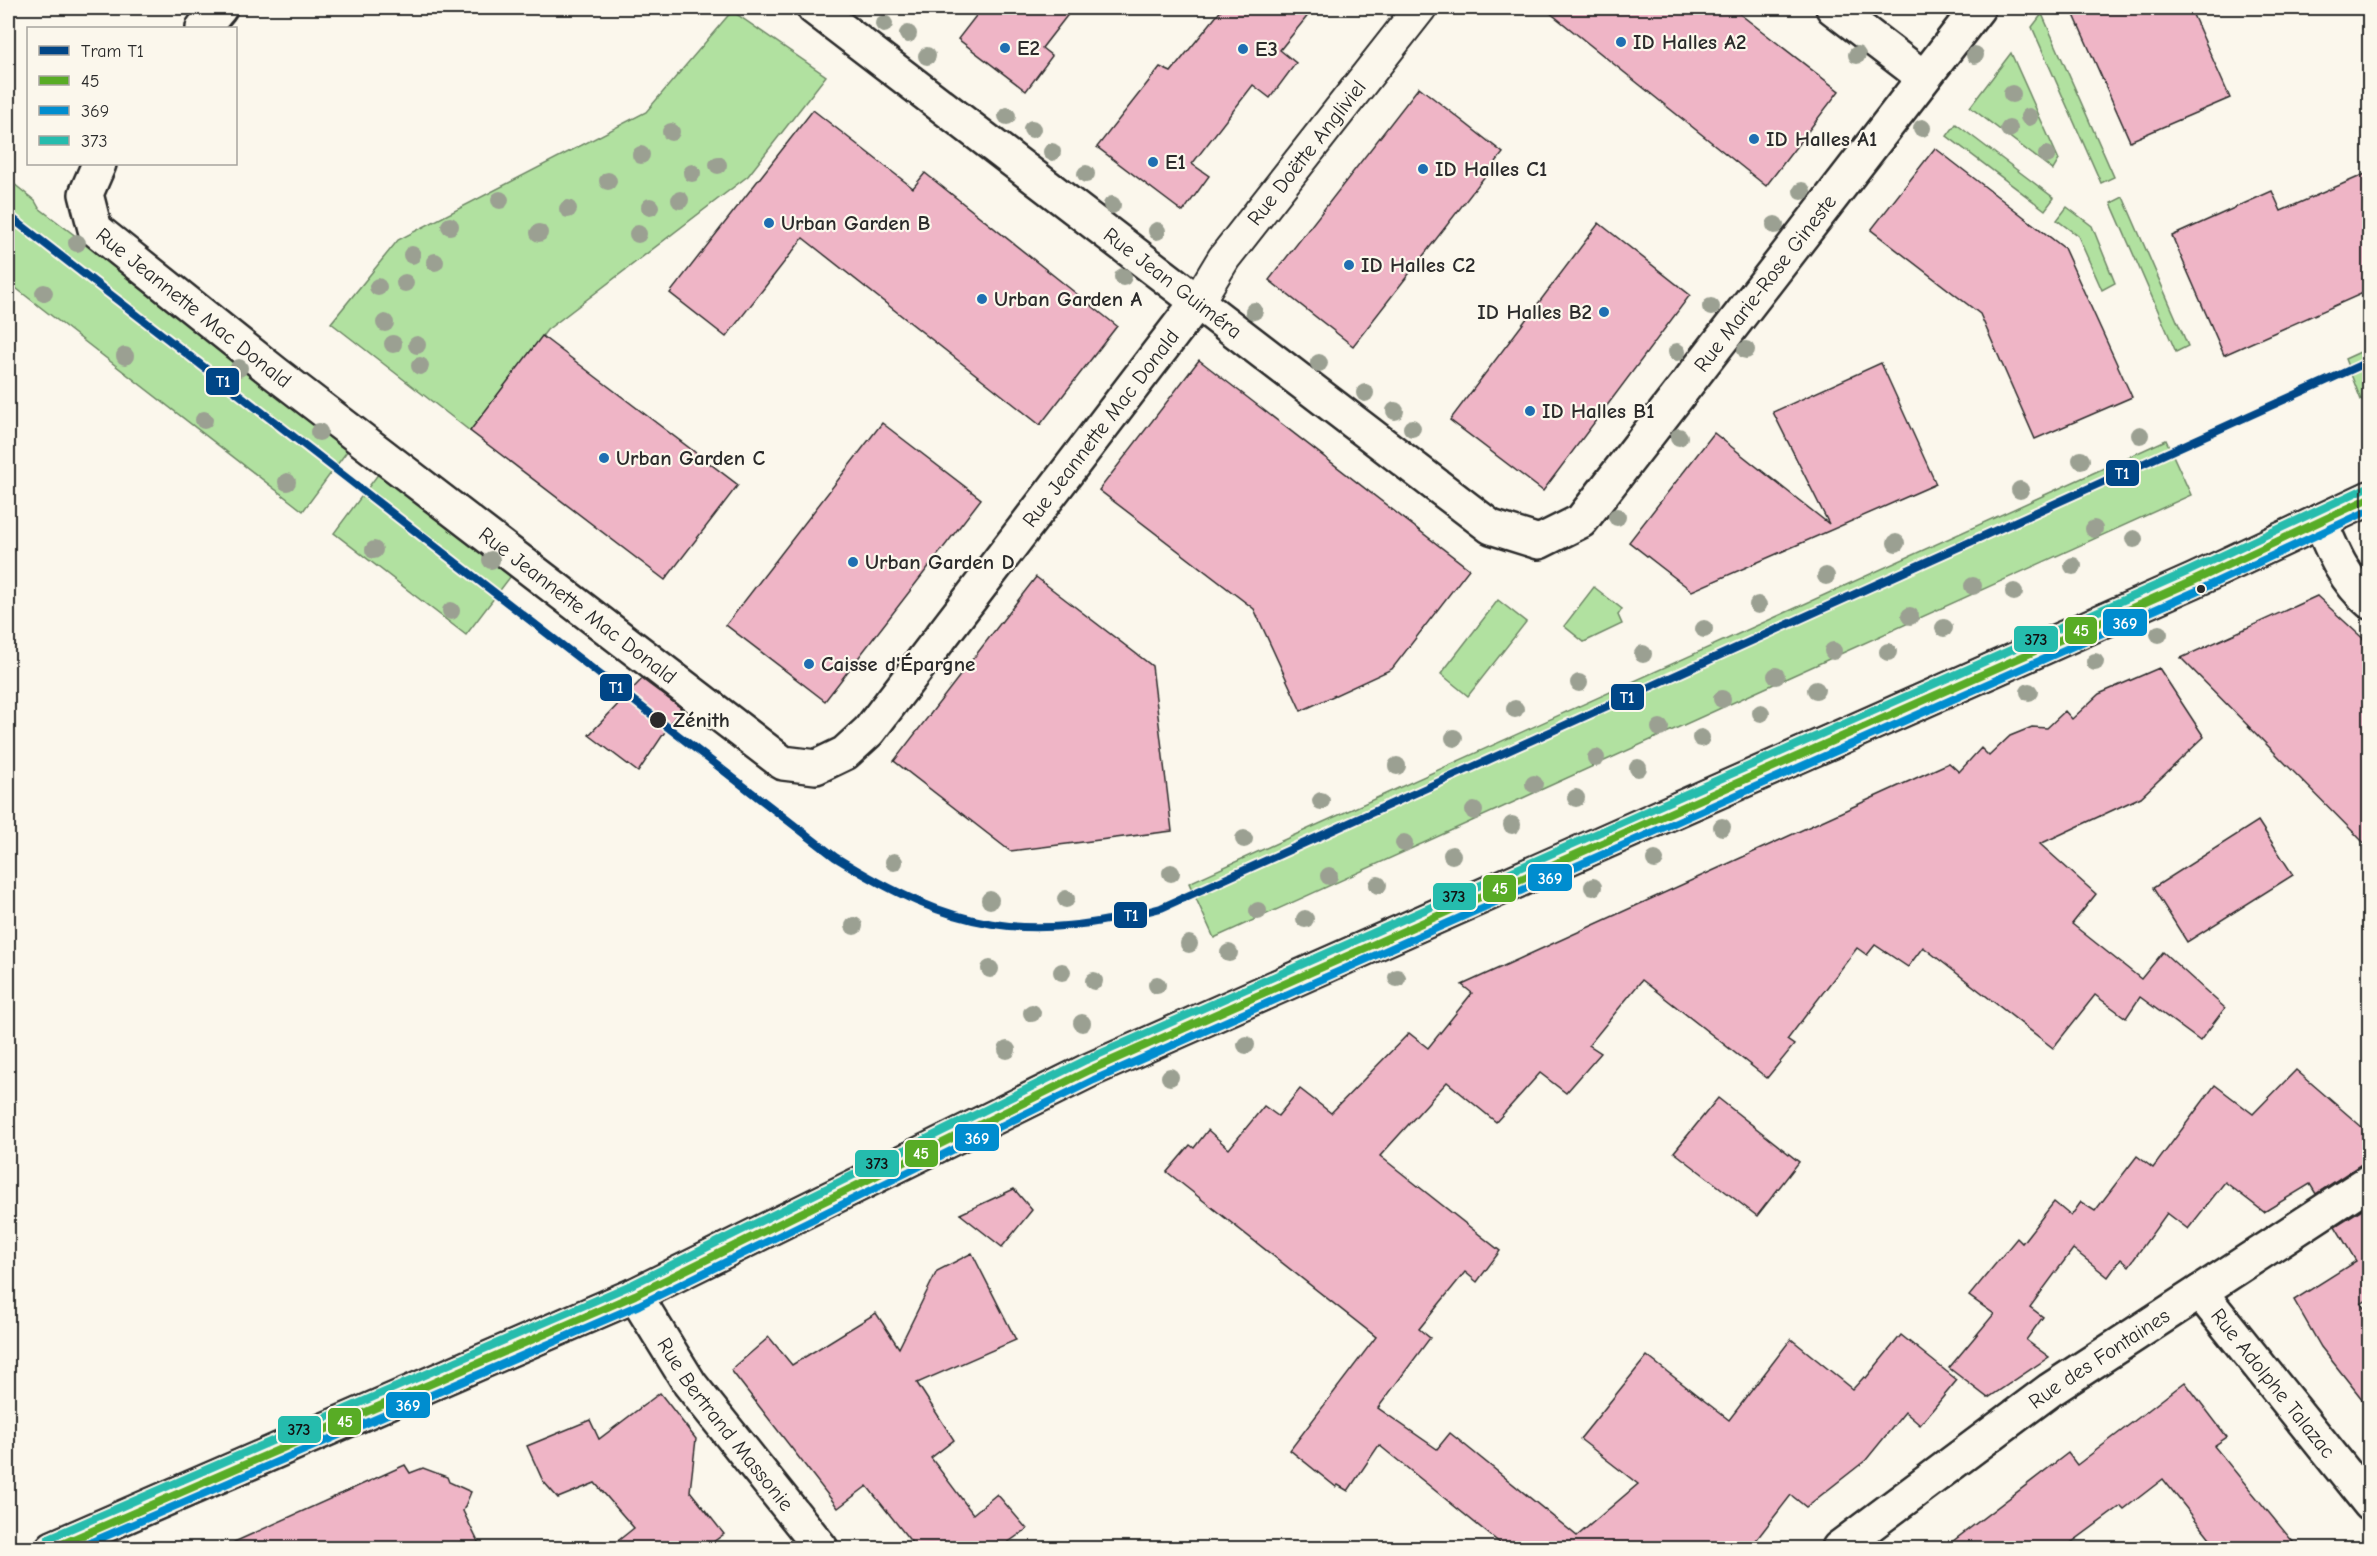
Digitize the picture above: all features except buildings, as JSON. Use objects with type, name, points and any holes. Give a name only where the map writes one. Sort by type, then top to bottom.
[{"type":"street","points":[[204,27],[220,8]]},
{"type":"street","name":"Rue Jean Guiméra","points":[[814,8],[1491,527],[1539,542]]},
{"type":"street","name":"Rue Doëtte Angliviel","points":[[1198,301],[1224,258],[1420,8]]},
{"type":"street","points":[[1833,8],[1923,77]]},
{"type":"street","name":"Rue Marie-Rose Gineste","points":[[1539,542],[1581,521],[1978,8]]},
{"type":"street","name":"Rue Jeannette Mac Donald","points":[[99,165],[86,194],[95,230],[284,381],[783,763],[816,767],[845,753],[869,731],[1198,301]]},
{"type":"street","points":[[53,1548],[635,1295],[1090,1070],[2193,581],[2370,498]]},
{"type":"street","points":[[2320,521],[2342,570],[2357,592],[2370,602]]},
{"type":"street","name":"Rue des Fontaines","points":[[1839,1548],[2050,1390],[2370,1181]]},
{"type":"street","name":"Rue Adolphe Talazac","points":[[2200,1292],[2370,1504]]},
{"type":"street","name":"Rue Bertrand Massonie","points":[[635,1295],[690,1384],[821,1548]]},
{"type":"green space","points":[[732,11],[826,76],[748,176],[547,330],[470,431],[331,323],[398,240],[646,112]]},
{"type":"green space","points":[[2042,14],[2114,177],[2101,183],[2032,27]]},
{"type":"green space","points":[[2011,53],[2059,160],[2053,170],[1970,107]]},
{"type":"green space","points":[[1956,124],[2054,198],[2045,210],[1947,136]]},
{"type":"green space","points":[[8,179],[35,201],[39,208],[351,446],[303,511],[8,282]]},
{"type":"green space","points":[[2123,197],[2188,346],[2176,352],[2111,203]]},
{"type":"green space","points":[[2067,207],[2092,226],[2115,283],[2102,290],[2078,236],[2057,220]]},
{"type":"green space","points":[[2369,348],[2369,396],[2361,400],[2345,359]]},
{"type":"green space","points":[[2166,440],[2191,495],[1214,938],[1189,883]]},
{"type":"green space","points":[[382,469],[514,572],[466,635],[334,533]]},
{"type":"green space","points":[[1594,587],[1622,609],[1618,615],[1622,624],[1584,642],[1564,626]]},
{"type":"green space","points":[[1498,600],[1526,622],[1468,696],[1441,674]]},
{"type":"tram line","name":"T1","points":[[8,215],[835,857],[917,901],[955,915],[992,924],[1029,927],[1069,926],[1161,908],[2370,361]]},
{"type":"transit line","name":"373","points":[[49,1538],[631,1285],[1086,1060],[2189,571],[2366,488]]},
{"type":"transit line","name":"45","points":[[53,1548],[635,1295],[1090,1070],[2193,581],[2370,498]]},
{"type":"transit line","name":"369","points":[[78,1548],[639,1305],[1094,1080],[2197,591],[2370,510]]},
{"type":"place","name":"ID Halles A2","points":[[1621,42]]},
{"type":"place","name":"E2","points":[[1005,48]]},
{"type":"place","name":"E3","points":[[1243,49]]},
{"type":"place","name":"ID Halles A1","points":[[1754,139]]},
{"type":"place","name":"E1","points":[[1153,162]]},
{"type":"place","name":"ID Halles C1","points":[[1423,169]]},
{"type":"place","name":"Urban Garden B","points":[[769,223]]},
{"type":"place","name":"ID Halles C2","points":[[1349,265]]},
{"type":"place","name":"Urban Garden A","points":[[982,299]]},
{"type":"place","name":"ID Halles B2","points":[[1604,312]]},
{"type":"place","name":"ID Halles B1","points":[[1530,411]]},
{"type":"place","name":"Urban Garden C","points":[[604,458]]},
{"type":"place","name":"Urban Garden D","points":[[853,562]]},
{"type":"place","name":"Caisse d'Épargne","points":[[809,664]]},
{"type":"place","name":"Zénith","points":[[658,720]]}]
